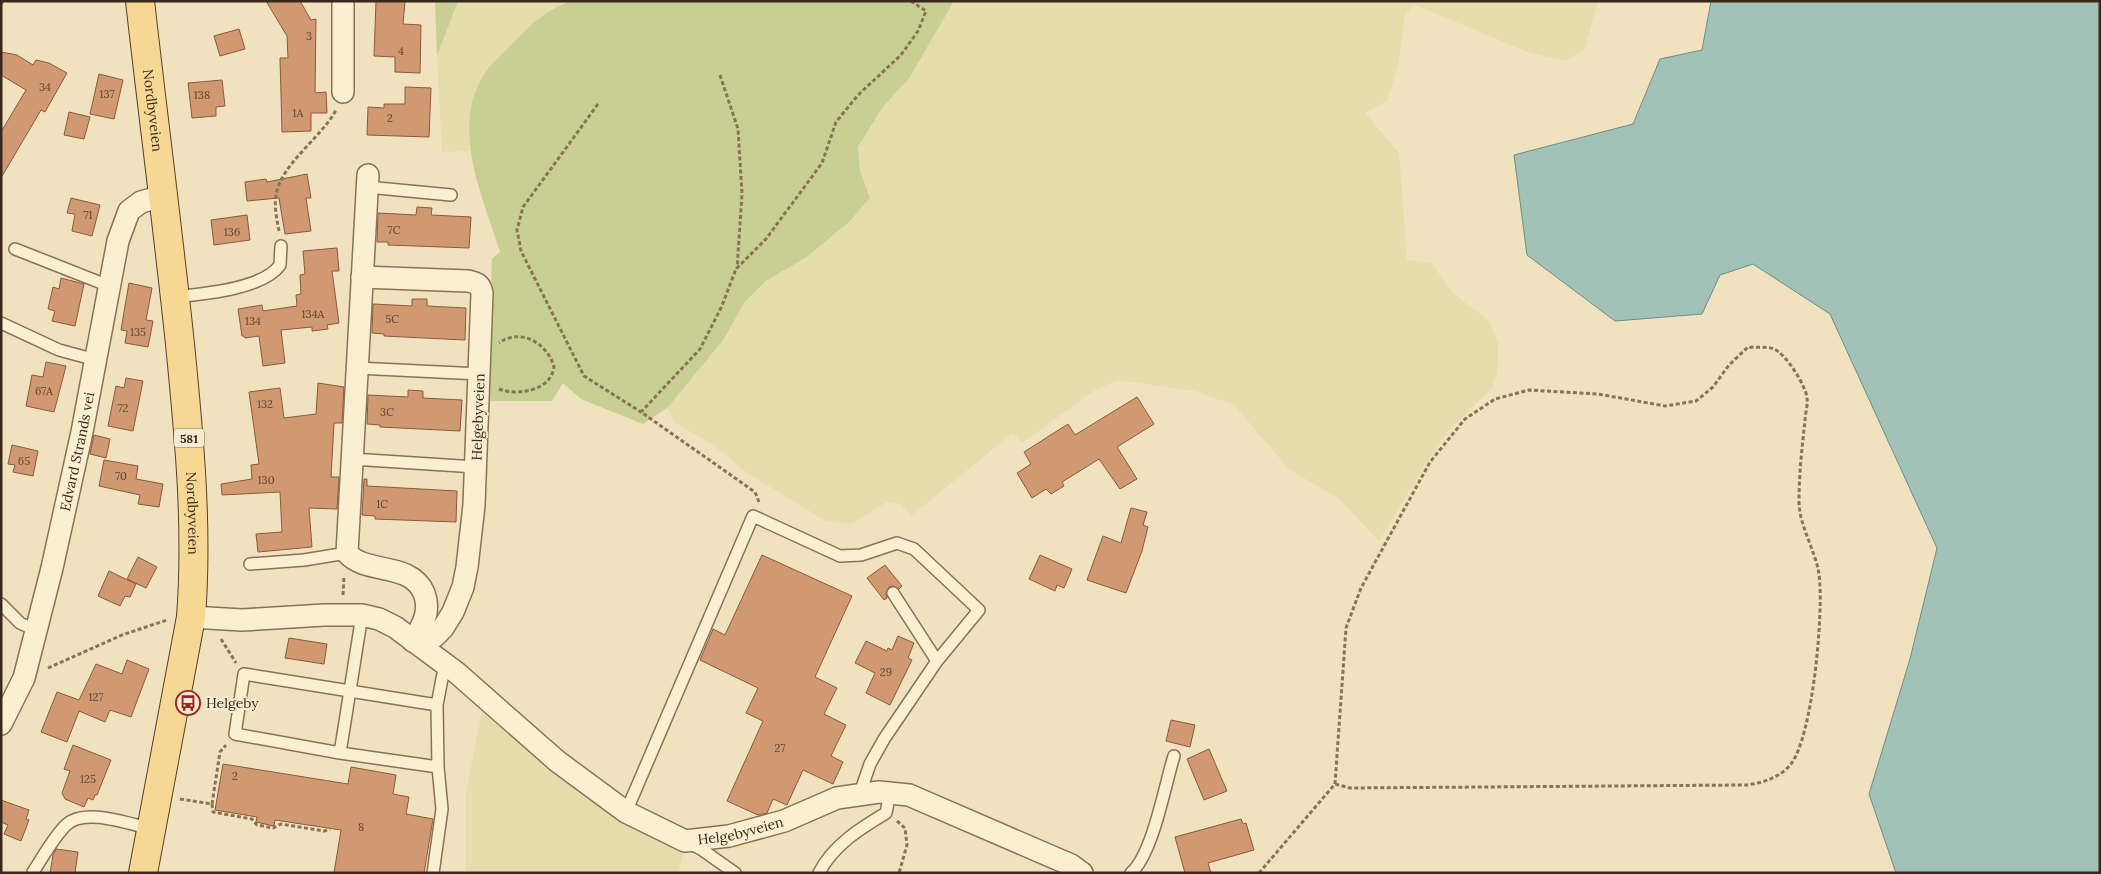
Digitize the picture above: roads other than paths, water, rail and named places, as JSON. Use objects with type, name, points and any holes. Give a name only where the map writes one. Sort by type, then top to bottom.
[{"type":"main road","name":"Nordbyveien","points":[[140,1],[175,297],[192,491],[197,617],[143,873]]},
{"type":"street","points":[[343,92],[344,1]]},
{"type":"street","points":[[367,181],[347,553],[357,560],[403,573],[414,579],[421,588],[426,600],[427,612],[423,625],[413,640]]},
{"type":"street","name":"Edvard Strands vei","points":[[1,724],[24,678],[36,631],[72,478],[118,241],[128,212],[141,202],[163,196]]},
{"type":"street","name":"Helgebyveien","points":[[362,277],[468,281],[481,286],[482,293],[485,374],[472,530],[463,587],[453,612],[443,628],[434,637],[413,640]]},
{"type":"street","name":"Helgebyveien","points":[[197,617],[242,620],[324,614],[362,615],[379,619],[413,640],[444,663],[557,760],[626,812],[685,841],[729,836],[784,821],[837,798],[860,793],[888,803],[909,795],[1071,865],[1082,873]]},
{"type":"lane","points":[[367,181],[451,195]]},
{"type":"lane","points":[[175,297],[228,290],[269,276],[280,265],[281,246]]},
{"type":"lane","points":[[15,249],[108,286]]},
{"type":"lane","points":[[1,323],[59,350],[96,360]]},
{"type":"lane","points":[[357,368],[485,374]]},
{"type":"lane","points":[[352,459],[476,467]]},
{"type":"lane","points":[[626,812],[753,516],[840,556],[861,555],[897,543],[914,549],[979,610],[937,661],[884,739],[870,764],[860,793]]},
{"type":"lane","points":[[250,564],[304,560],[347,553]]},
{"type":"lane","points":[[893,593],[937,661]]},
{"type":"lane","points":[[1,604],[20,623],[36,631]]},
{"type":"lane","points":[[340,753],[362,615]]},
{"type":"lane","points":[[433,873],[442,810],[438,767],[437,705],[444,663]]},
{"type":"lane","points":[[437,705],[244,674],[235,734],[340,753],[438,767]]},
{"type":"lane","points":[[1131,873],[1139,863],[1162,804],[1174,756]]},
{"type":"lane","points":[[819,873],[824,863],[843,843],[888,803]]},
{"type":"lane","points":[[33,872],[57,835],[67,824],[76,819],[98,817],[152,829]]},
{"type":"lane","points":[[685,841],[701,849],[735,873]]},
{"type":"water","points":[[1711,1],[2100,1],[2100,873],[1896,873],[1869,794],[1910,659],[1937,548],[1830,314],[1753,264],[1720,275],[1702,314],[1615,321],[1527,255],[1514,155],[1633,124],[1660,59],[1702,50]]},
{"type":"place","name":"Helgeby","points":[[188,703]]}]
